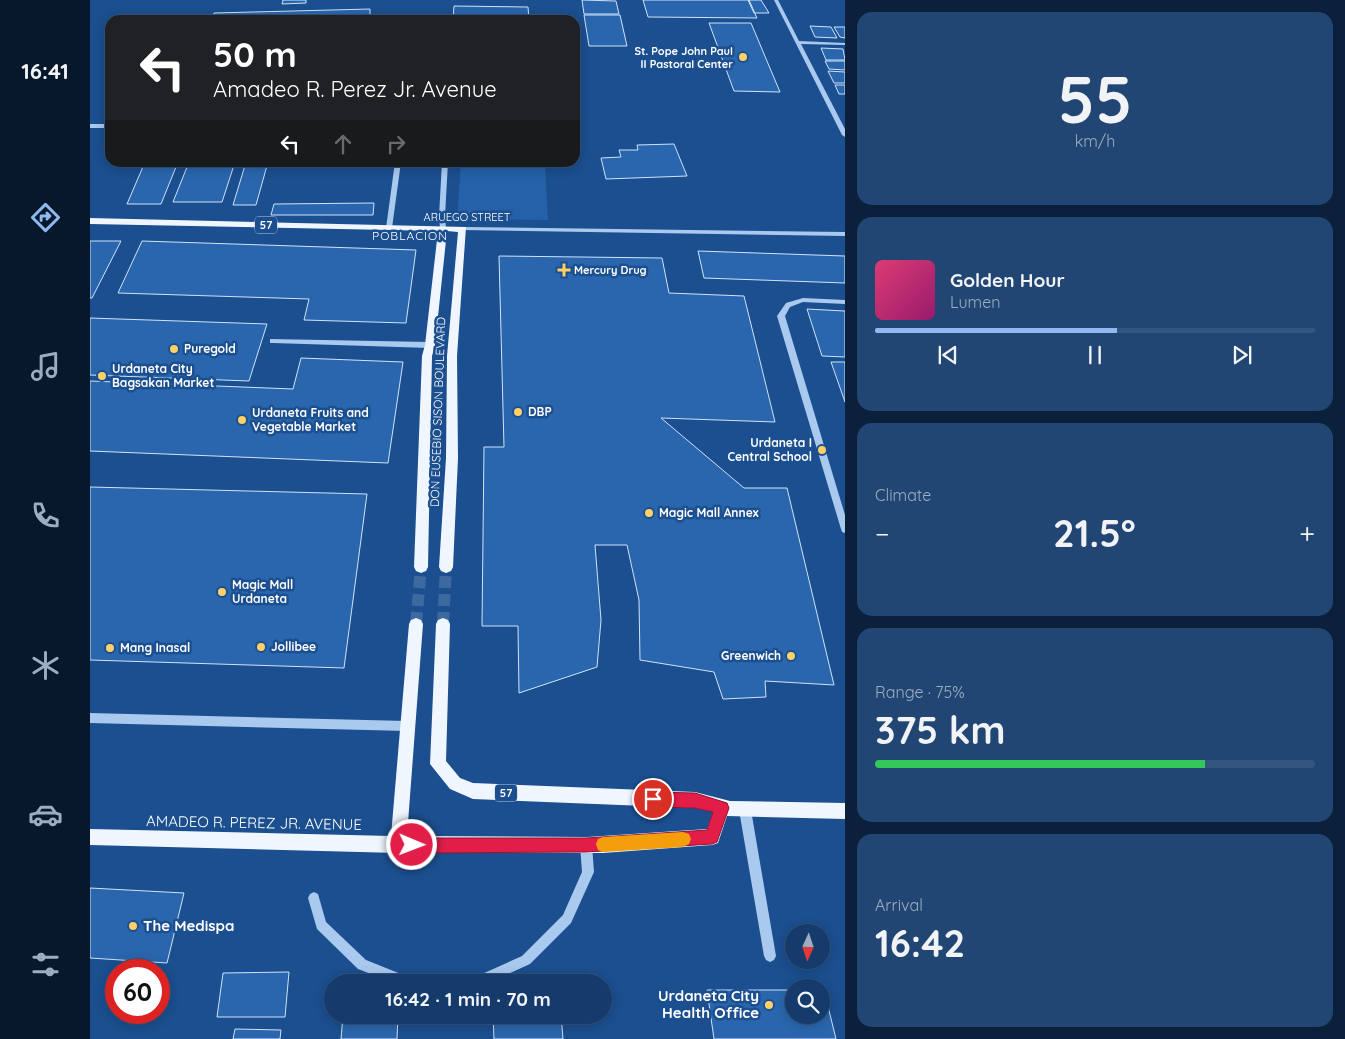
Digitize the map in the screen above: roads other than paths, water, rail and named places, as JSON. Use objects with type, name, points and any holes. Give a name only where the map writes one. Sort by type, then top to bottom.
[{"type":"main road","name":"ARUEGO STREET","points":[[90,222],[463,229]]},
{"type":"main road","name":"DON EUSEBIO SISON BOULEVARD","points":[[421,567],[427,356],[430,346],[443,229]]},
{"type":"main road","name":"DON EUSEBIO SISON BOULEVARD","points":[[446,567],[452,458],[452,356],[463,229]]},
{"type":"main road","points":[[398,845],[416,624]]},
{"type":"main road","name":"57","points":[[443,624],[438,764],[455,784],[473,791],[695,800],[722,808],[745,810],[845,811]]},
{"type":"main road","name":"AMADEO R. PEREZ JR. AVENUE","points":[[90,837],[398,845],[586,845],[712,837],[722,808]]},
{"type":"street","points":[[776,0],[845,135]]},
{"type":"street","points":[[798,42],[845,44]]},
{"type":"street","points":[[90,126],[105,126]]},
{"type":"street","points":[[389,228],[397,167]]},
{"type":"street","points":[[443,229],[445,167]]},
{"type":"street","name":"ARUEGO STREET","points":[[463,229],[845,234]]},
{"type":"street","points":[[845,302],[802,300],[788,305],[781,316],[845,529]]},
{"type":"street","points":[[272,341],[430,346]]},
{"type":"street","points":[[314,898],[321,925],[362,965],[386,974]]},
{"type":"lane","points":[[90,718],[407,726]]},
{"type":"lane","points":[[745,810],[770,956]]},
{"type":"lane","points":[[495,974],[526,960],[567,919],[588,872],[586,845]]},
{"type":"tunnel","points":[[416,624],[421,567]]},
{"type":"tunnel","points":[[443,624],[446,567]]},
{"type":"place","name":"St. Pope John Paul II Pastoral Center","points":[[743,57]]},
{"type":"place","name":"Mercury Drug","points":[[564,270]]},
{"type":"place","name":"Puregold","points":[[174,349]]},
{"type":"place","name":"Urdaneta City Bagsakan Market","points":[[102,376]]},
{"type":"place","name":"DBP","points":[[518,412]]},
{"type":"place","name":"Urdaneta Fruits and Vegetable Market","points":[[242,420]]},
{"type":"place","name":"Urdaneta I Central School","points":[[822,450]]},
{"type":"place","name":"Magic Mall Annex","points":[[649,513]]},
{"type":"place","name":"Magic Mall Urdaneta","points":[[222,592]]},
{"type":"place","name":"Jollibee","points":[[261,647]]},
{"type":"place","name":"Mang Inasal","points":[[110,648]]},
{"type":"place","name":"Greenwich","points":[[791,656]]},
{"type":"place","name":"The Medispa","points":[[133,926]]},
{"type":"place","name":"Urdaneta City Health Office","points":[[769,1005]]},
{"type":"district","name":"POBLACION","points":[[410,236]]}]
